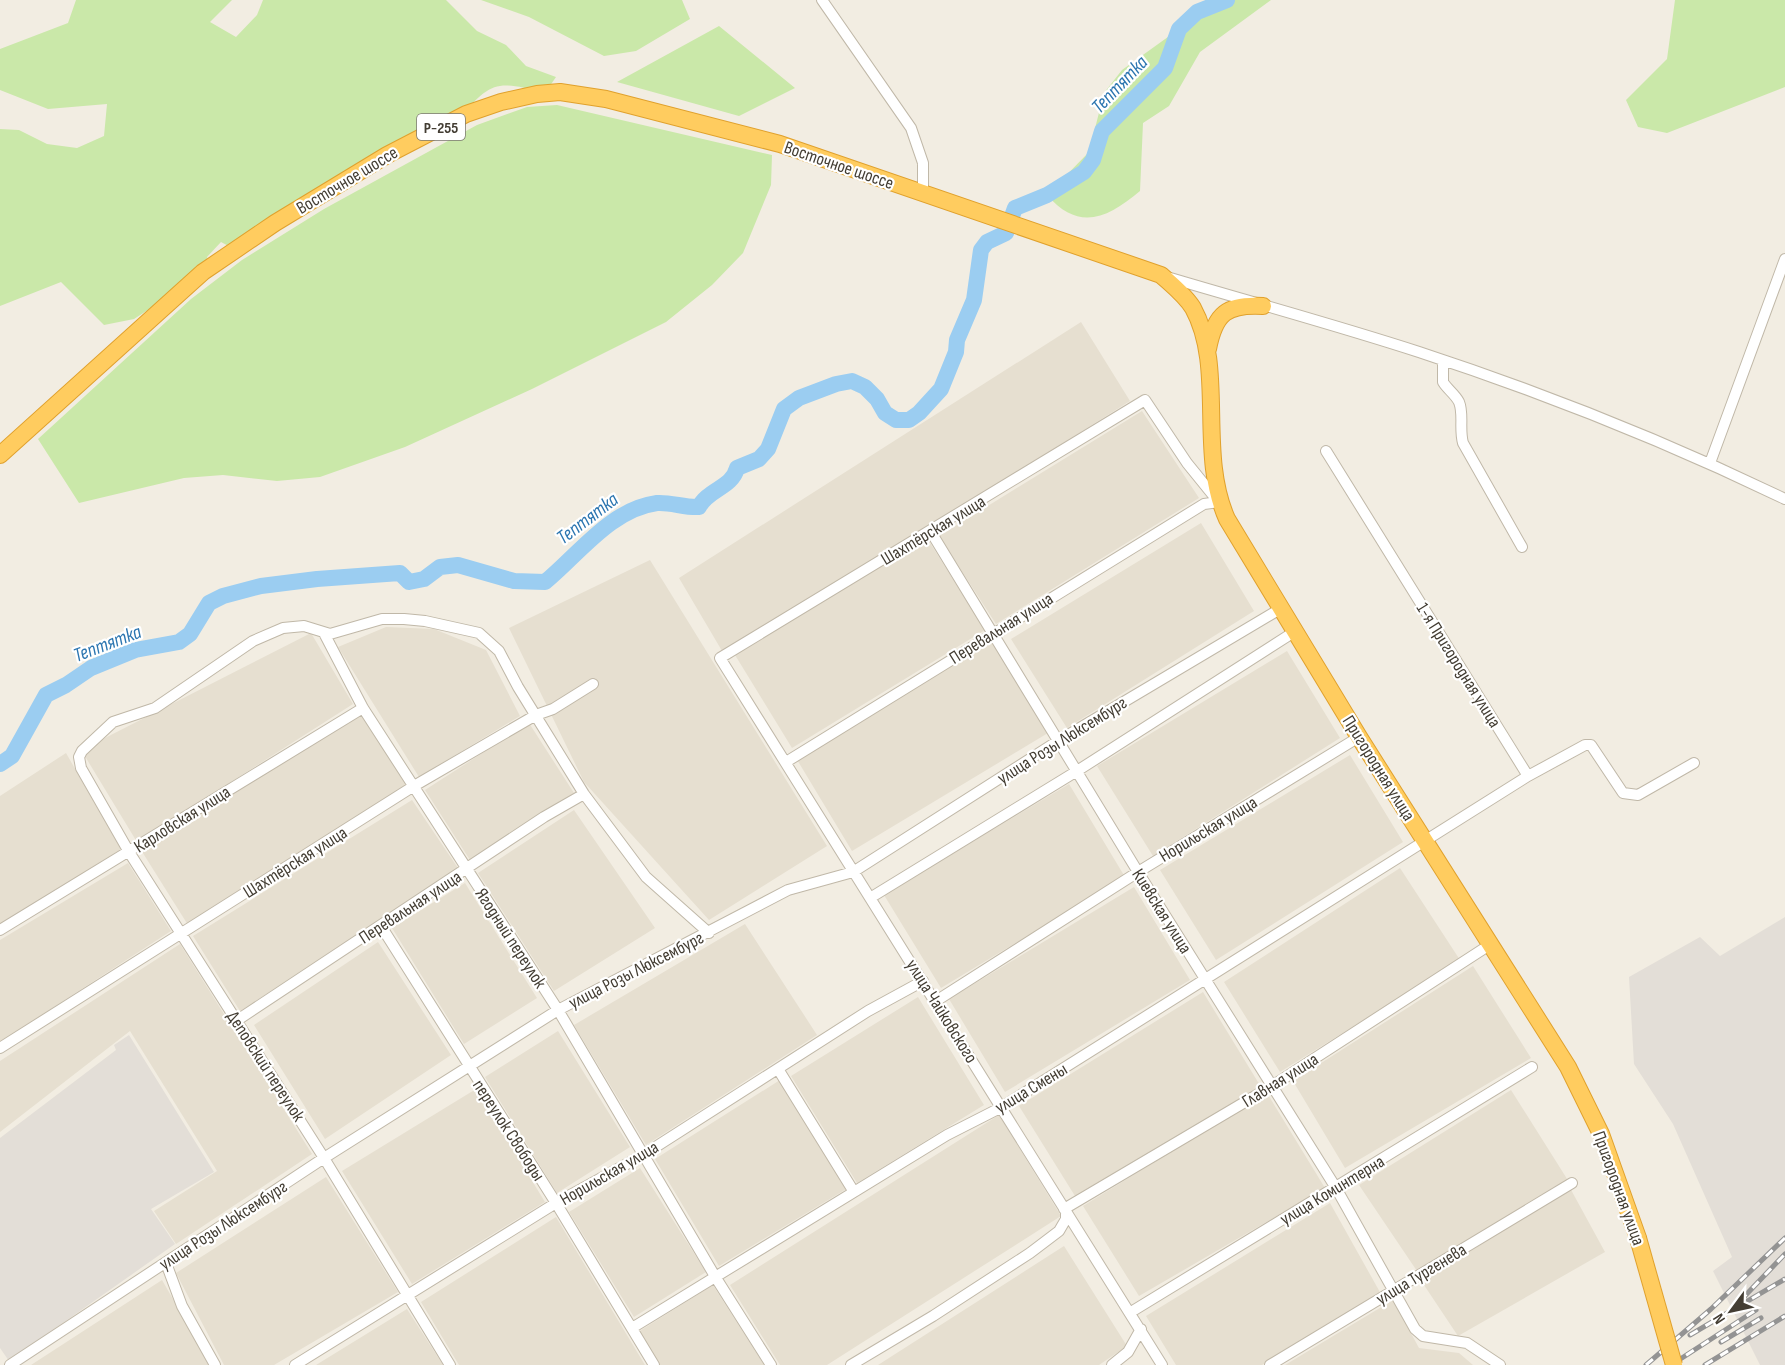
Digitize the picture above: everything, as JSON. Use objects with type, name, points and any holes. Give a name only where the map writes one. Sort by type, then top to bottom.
[{"type":"highway","name":"Восточное шоссе","points":[[0,455],[203,272],[275,223],[387,155],[466,114],[501,102],[537,94],[560,92],[606,99],[780,144],[1050,236]]},
{"type":"highway","name":"Пригородная улица","points":[[1050,236],[1161,275],[1192,306],[1202,327],[1207,356],[1211,458],[1219,502],[1243,549],[1294,632],[1573,1077],[1601,1134],[1638,1238],[1674,1365]]},
{"type":"highway","points":[[1207,356],[1212,331],[1219,317],[1232,307],[1263,306]]},
{"type":"street","points":[[822,0],[911,128],[923,163],[923,193]]},
{"type":"street","points":[[1710,463],[1785,259]]},
{"type":"street","points":[[1161,275],[1443,361],[1621,426],[1710,463],[1785,499]]},
{"type":"street","points":[[1443,361],[1443,382],[1455,396],[1461,410],[1460,429],[1463,442],[1522,547]]},
{"type":"street","name":"Шахтёрская улица","points":[[720,658],[931,532],[1144,400],[1187,463],[1219,502]]},
{"type":"street","name":"1-я Пригородная улица","points":[[1326,451],[1528,776]]},
{"type":"street","name":"Перевальная улица","points":[[786,762],[1204,504],[1219,502]]},
{"type":"street","name":"Киевская улица","points":[[931,532],[1138,872],[1336,1188],[1419,1334],[1467,1343],[1500,1365]]},
{"type":"street","name":"улица Розы Люксембург","points":[[10,1365],[324,1158],[558,1010],[788,890],[853,872],[1058,741],[1280,609]]},
{"type":"street","points":[[325,635],[382,619],[425,621],[478,633],[499,651],[584,794],[654,886],[709,933]]},
{"type":"street","name":"Деповский переулок","points":[[325,635],[298,625],[253,640],[155,708],[113,722],[82,751],[79,757],[81,768],[129,852],[324,1158],[450,1365]]},
{"type":"street","points":[[870,898],[1077,771],[1294,632]]},
{"type":"street","name":"Ягодный переулок","points":[[325,635],[363,708],[558,1010],[716,1278],[771,1365]]},
{"type":"street","name":"улица Чайковского","points":[[720,658],[1065,1211],[1131,1312],[1162,1365]]},
{"type":"street","name":"Шахтёрская улица","points":[[0,1048],[414,786],[536,715],[553,709],[593,684]]},
{"type":"street","name":"Карловская улица","points":[[0,930],[363,708]]},
{"type":"street","name":"Норильская улица","points":[[936,1001],[1138,872],[1359,737]]},
{"type":"street","points":[[1426,842],[1477,805],[1585,745],[1591,745],[1623,793],[1631,796],[1638,795],[1694,763]]},
{"type":"street","name":"Перевальная улица","points":[[236,1021],[557,808],[584,794]]},
{"type":"street","name":"улица Смены","points":[[632,1328],[947,1135],[1002,1107],[1426,842]]},
{"type":"street","name":"переулок Свободы","points":[[381,926],[467,1066],[556,1203],[654,1365]]},
{"type":"street","name":"Главная улица","points":[[851,1365],[933,1316],[1030,1253],[1059,1231],[1066,1219],[1065,1211],[1272,1086],[1491,944]]},
{"type":"street","name":"Норильская улица","points":[[295,1365],[408,1297],[556,1203],[643,1155],[868,1011],[923,981]]},
{"type":"street","name":"улица Коминтерна","points":[[1131,1312],[1532,1067]]},
{"type":"street","points":[[778,1069],[854,1192]]},
{"type":"street","name":"улица Тургенева","points":[[1270,1365],[1572,1183]]},
{"type":"street","points":[[166,1263],[182,1306],[215,1365]]},
{"type":"street","points":[[1112,1365],[1128,1352],[1141,1329]]},
{"type":"shaded area","points":[[1081,322],[1130,401],[725,656],[679,578]]},
{"type":"shaded area","points":[[1142,411],[1199,498],[996,624],[939,536]]},
{"type":"shaded area","points":[[1201,523],[1254,611],[1067,728],[1011,639]]},
{"type":"shaded area","points":[[927,538],[985,630],[792,748],[735,655]]},
{"type":"shaded area","points":[[650,560],[827,846],[709,920],[584,782],[509,628]]},
{"type":"shaded area","points":[[386,627],[434,629],[486,650],[520,716],[419,777],[338,647]]},
{"type":"shaded area","points":[[311,633],[353,704],[137,842],[83,753],[105,738]]},
{"type":"shaded area","points":[[992,638],[1048,733],[852,851],[796,758]]},
{"type":"shaded area","points":[[1287,651],[1340,738],[1153,856],[1097,766]]},
{"type":"shaded area","points":[[360,714],[408,785],[188,925],[141,850]]},
{"type":"shaded area","points":[[529,723],[574,793],[470,860],[425,790]]},
{"type":"shaded area","points":[[66,753],[121,849],[0,926],[0,796]]},
{"type":"shaded area","points":[[1350,755],[1403,842],[1216,960],[1160,870]]},
{"type":"shaded area","points":[[1069,784],[1125,877],[941,988],[884,895]]},
{"type":"shaded area","points":[[412,800],[460,871],[240,1011],[193,936]]},
{"type":"shaded area","points":[[574,810],[655,928],[554,991],[478,873]]},
{"type":"shaded area","points":[[128,863],[171,931],[0,1042],[0,940]]},
{"type":"shaded area","points":[[1400,868],[1460,960],[1280,1072],[1224,982]]},
{"type":"shaded area","points":[[465,883],[537,998],[464,1044],[392,928]]},
{"type":"shaded area","points":[[1134,887],[1190,980],[1005,1092],[949,999]]},
{"type":"shaded area","points":[[1785,917],[1785,1365],[1760,1365],[1713,1271],[1732,1257],[1673,1124],[1634,1064],[1629,977],[1700,937],[1720,956]]},
{"type":"shaded area","points":[[745,924],[817,1035],[646,1145],[574,1025]]},
{"type":"shaded area","points":[[378,942],[451,1055],[325,1139],[254,1025]]},
{"type":"shaded area","points":[[180,944],[312,1154],[176,1244],[154,1211],[217,1171],[130,1031],[0,1132],[0,1061]]},
{"type":"shaded area","points":[[1473,966],[1531,1058],[1345,1168],[1293,1081]]},
{"type":"shaded area","points":[[1203,992],[1261,1087],[1075,1196],[1019,1106]]},
{"type":"shaded area","points":[[918,997],[984,1105],[857,1183],[791,1076]]},
{"type":"shaded area","points":[[558,1031],[630,1147],[557,1193],[485,1077]]},
{"type":"shaded area","points":[[129,1035],[214,1172],[151,1209],[175,1244],[9,1361],[0,1348],[0,1138],[116,1050],[114,1045]]},
{"type":"shaded area","points":[[780,1080],[848,1188],[719,1266],[655,1159]]},
{"type":"shaded area","points":[[476,1089],[545,1202],[412,1284],[342,1171]]},
{"type":"shaded area","points":[[1511,1090],[1569,1182],[1419,1274],[1359,1185]]},
{"type":"shaded area","points":[[1267,1093],[1325,1188],[1139,1296],[1083,1206]]},
{"type":"shaded area","points":[[999,1115],[1061,1216],[827,1365],[780,1365],[730,1285]]},
{"type":"shaded area","points":[[640,1168],[706,1272],[634,1317],[569,1212]]},
{"type":"shaded area","points":[[326,1177],[398,1292],[274,1365],[224,1365],[176,1273]]},
{"type":"shaded area","points":[[1570,1188],[1605,1252],[1458,1336],[1422,1282]]},
{"type":"shaded area","points":[[1330,1203],[1381,1294],[1262,1365],[1176,1365],[1146,1316]]},
{"type":"shaded area","points":[[556,1217],[645,1365],[459,1365],[421,1302]]},
{"type":"shaded area","points":[[1064,1246],[1127,1346],[1099,1365],[878,1365]]},
{"type":"shaded area","points":[[162,1280],[211,1365],[31,1365]]},
{"type":"shaded area","points":[[713,1285],[764,1365],[659,1365],[638,1332]]},
{"type":"shaded area","points":[[1393,1300],[1419,1348],[1459,1353],[1473,1365],[1285,1365]]},
{"type":"shaded area","points":[[407,1309],[443,1365],[316,1365]]},
{"type":"green space","points":[[76,0],[232,0],[210,22],[236,37],[257,15],[263,0],[446,0],[477,31],[506,45],[526,66],[556,77],[545,93],[515,86],[496,87],[487,91],[458,120],[236,250],[221,242],[207,257],[211,269],[134,319],[104,325],[61,282],[0,306],[0,129],[19,130],[47,144],[77,148],[104,136],[107,104],[48,109],[0,90],[0,49],[68,23]]},
{"type":"green space","points":[[481,0],[682,0],[690,19],[636,51],[604,56],[529,17]]},
{"type":"green space","points":[[1207,0],[1271,0],[1200,52],[1169,106],[1143,123],[1140,191],[1116,208],[1094,217],[1071,214],[1059,207],[1047,195],[1089,152],[1104,93],[1122,70],[1179,29]]},
{"type":"green space","points":[[1675,0],[1785,0],[1785,87],[1667,133],[1638,127],[1626,100],[1667,59]]},
{"type":"green space","points":[[719,26],[795,88],[739,116],[617,82]]},
{"type":"green space","points":[[557,105],[772,155],[771,185],[743,253],[712,285],[666,322],[532,389],[405,447],[320,477],[277,481],[223,475],[184,478],[79,503],[38,439],[191,299],[242,260],[324,209],[477,125],[527,107]]},
{"type":"waterway","name":"Тептятка","points":[[0,764],[12,756],[46,695],[91,668],[135,650],[179,642],[190,634],[209,603],[223,596],[261,586],[317,579],[400,573],[409,582],[424,579],[440,567],[458,565],[514,581],[545,582],[596,534],[625,514],[657,503],[699,507],[708,496],[730,480],[737,468],[759,459],[768,449],[784,409],[799,398],[836,384],[852,381],[865,387],[877,399],[885,413],[896,420],[909,420],[919,413],[941,389],[956,352],[957,340],[974,300],[981,250],[987,242],[1006,233],[1015,208],[1047,195],[1084,172],[1093,160],[1102,131],[1165,68],[1179,29],[1197,12],[1227,0]]},
{"type":"railway","points":[[1646,1365],[1711,1309],[1785,1238]]},
{"type":"railway","points":[[1740,1301],[1785,1254]]},
{"type":"railway","points":[[1690,1335],[1785,1279]]},
{"type":"railway","points":[[1671,1365],[1756,1310]]},
{"type":"railway","points":[[1705,1365],[1785,1316]]},
{"type":"railway","points":[[1721,1342],[1761,1318]]}]
